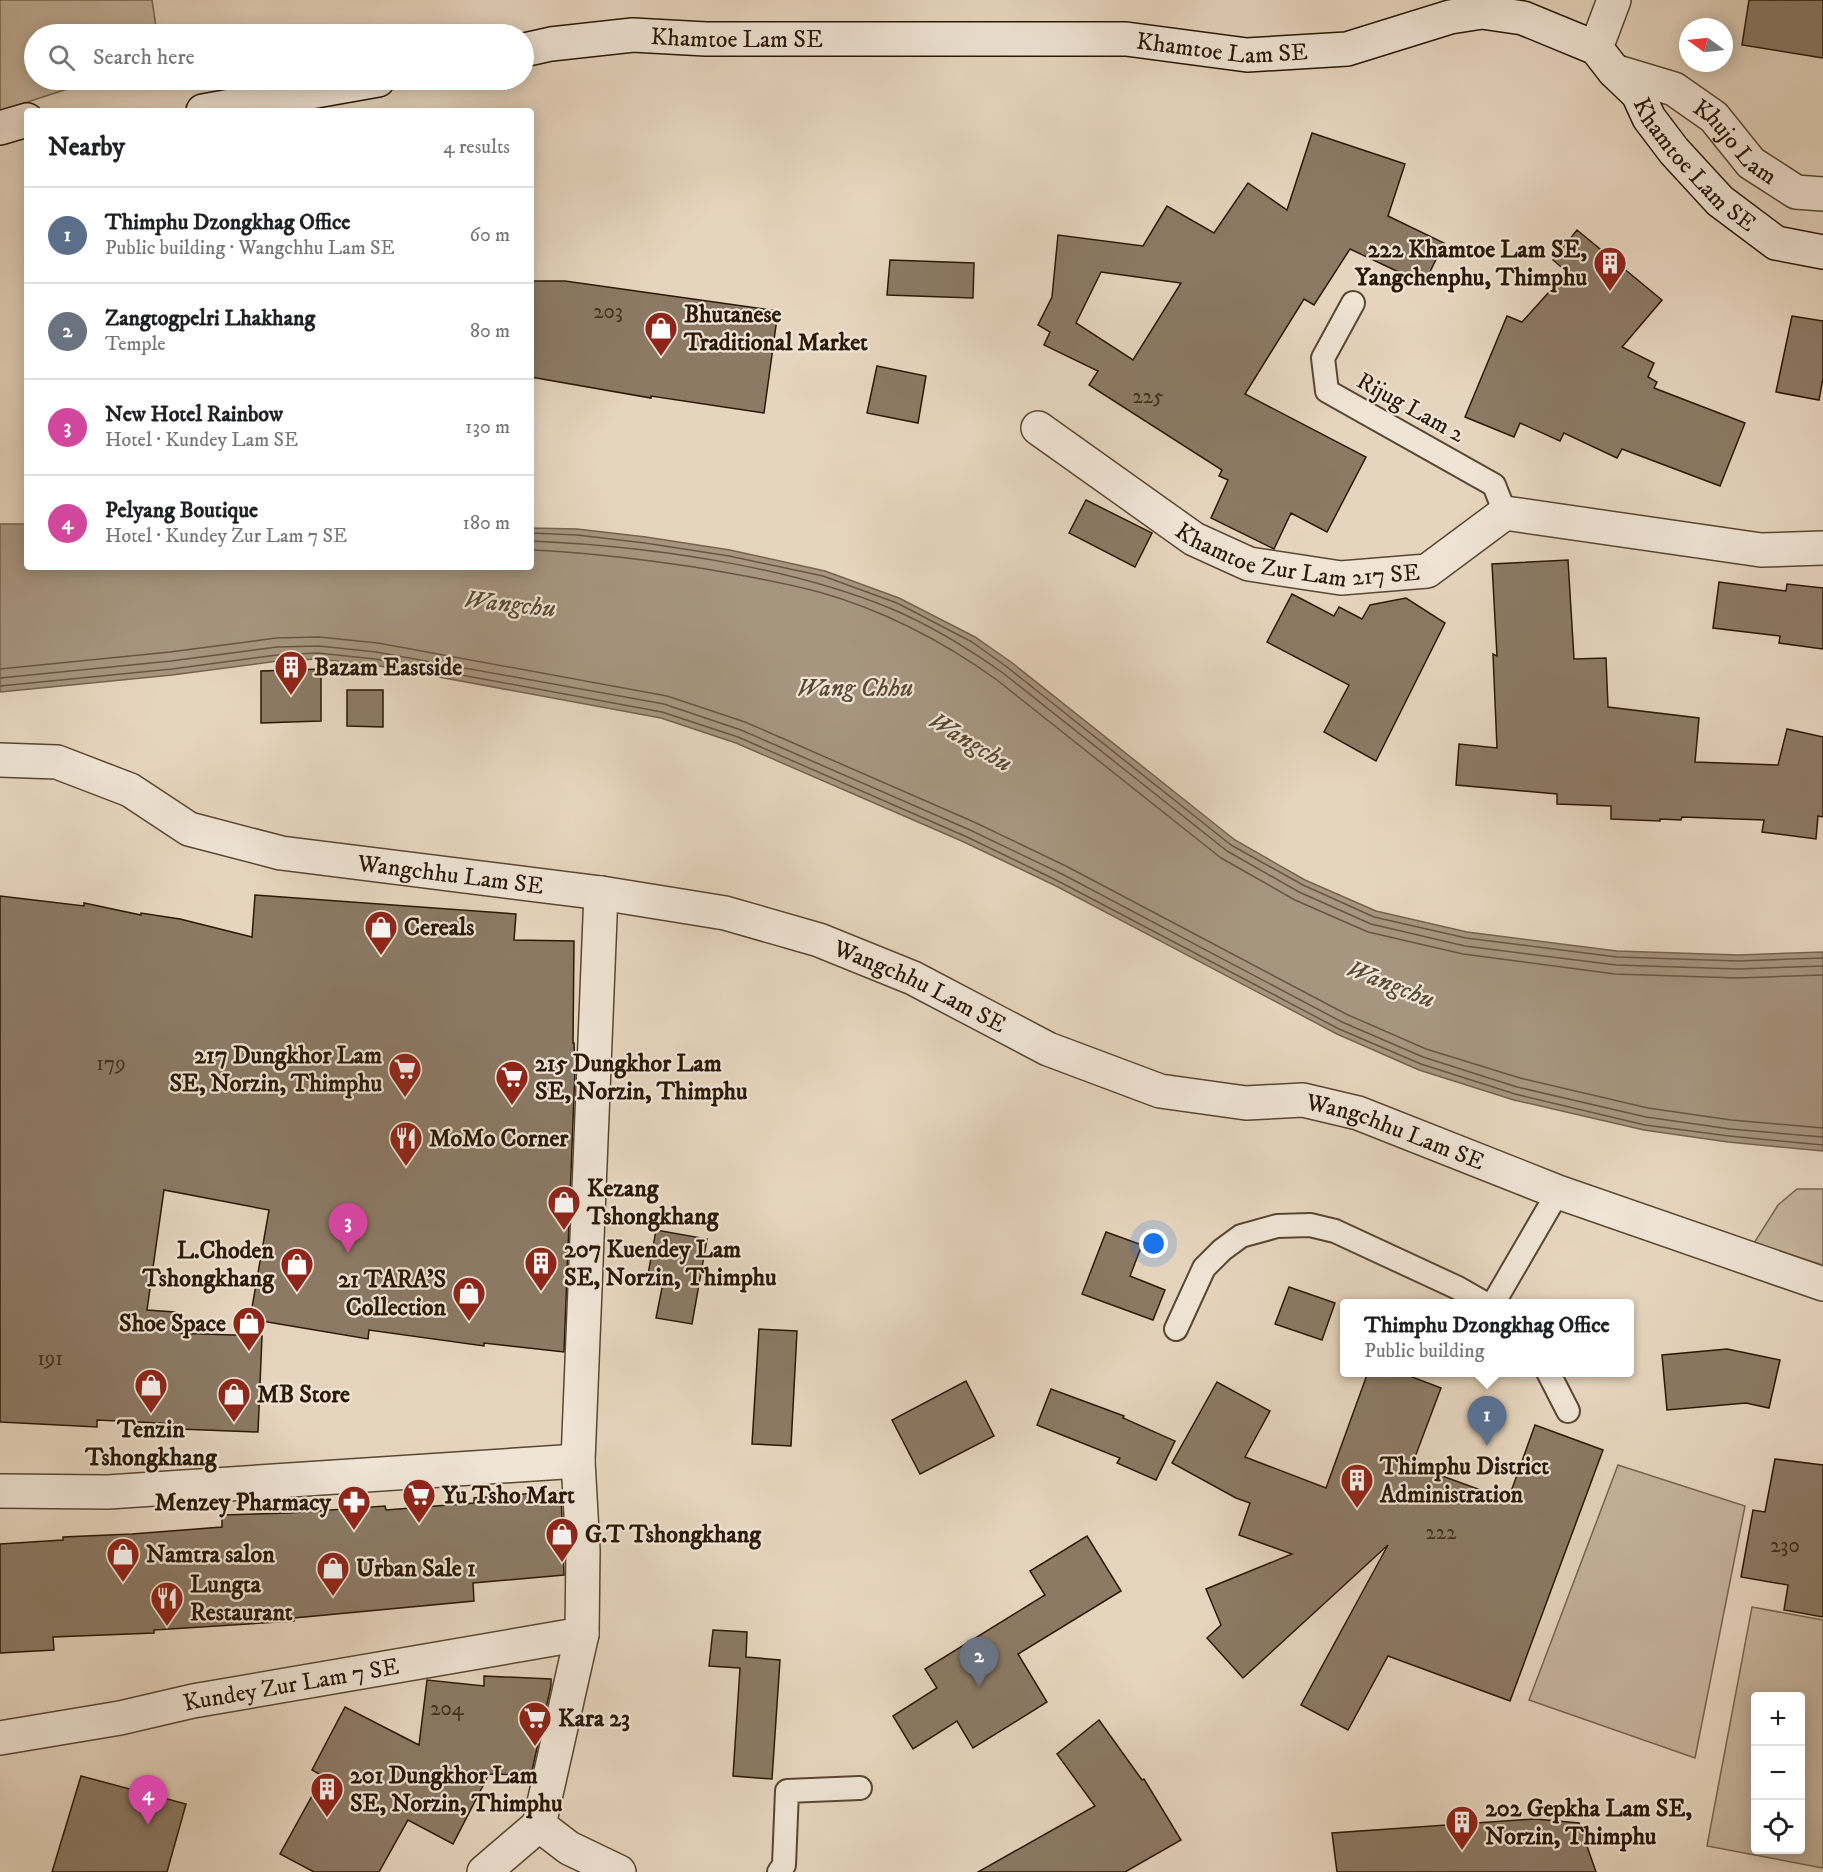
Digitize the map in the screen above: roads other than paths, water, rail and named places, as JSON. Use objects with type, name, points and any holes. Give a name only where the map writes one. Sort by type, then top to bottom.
[{"type":"street","points":[[1605,60],[1614,0]]},
{"type":"street","name":"Khamtoe Lam SE","points":[[534,48],[633,35],[706,39],[1126,39],[1247,54],[1347,49],[1450,17],[1482,12],[1523,18],[1605,60],[1638,94],[1649,118],[1674,152],[1720,201],[1776,243],[1823,252]]},
{"type":"street","name":"Khujo Lam","points":[[1605,60],[1674,89],[1714,117],[1751,163],[1796,192],[1823,194]]},
{"type":"street","points":[[222,108],[325,90]]},
{"type":"street","points":[[0,128],[24,121]]},
{"type":"street","name":"Khamtoe Zur Lam 217 SE","points":[[1038,428],[1194,539],[1249,564],[1341,578],[1427,571],[1505,513]]},
{"type":"street","points":[[1505,513],[1761,550],[1823,549]]},
{"type":"street","name":"Wangchhu Lam SE","points":[[0,760],[57,762],[130,790],[189,829],[281,853],[601,893],[725,913],[819,940],[913,978],[1047,1049],[1160,1091],[1246,1103],[1303,1100],[1358,1113],[1558,1192],[1823,1284]]},
{"type":"street","points":[[484,1872],[538,1825],[582,1634],[583,1550],[578,1461],[601,893]]},
{"type":"street","points":[[0,1491],[108,1492],[578,1461]]},
{"type":"street","name":"Kundey Zur Lam 7 SE","points":[[0,1738],[120,1718],[193,1701],[582,1634]]},
{"type":"street","points":[[538,1825],[573,1860],[619,1872]]},
{"type":"lane","name":"Rijug Lam 2","points":[[1353,303],[1323,358],[1327,391],[1494,485],[1505,513]]},
{"type":"lane","points":[[1495,1299],[1558,1192]]},
{"type":"lane","points":[[1176,1329],[1204,1268],[1222,1250],[1241,1236],[1277,1226],[1310,1225],[1335,1231],[1477,1299]]},
{"type":"lane","points":[[1551,1377],[1568,1411]]},
{"type":"lane","points":[[779,1872],[784,1865],[787,1791],[860,1788]]},
{"type":"water","name":"Wang Chhu","points":[[0,524],[24,524],[24,570],[534,570],[534,528],[577,529],[646,537],[730,550],[825,571],[899,598],[975,637],[1011,662],[1235,840],[1305,880],[1376,911],[1467,932],[1617,951],[1738,955],[1823,952],[1823,1151],[1728,1142],[1644,1130],[1514,1100],[1419,1070],[1337,1034],[1056,886],[964,842],[736,743],[661,718],[374,665],[318,659],[278,661],[172,675],[0,692]]},
{"type":"place","name":"222 Khamtoe Lam SE, Yangchenphu, Thimphu","points":[[1610,292]]},
{"type":"place","name":"Bhutanese Traditional Market","points":[[661,357]]},
{"type":"place","name":"Bazam Eastside","points":[[291,696]]},
{"type":"place","name":"Cereals","points":[[381,956]]},
{"type":"place","name":"217 Dungkhor Lam SE, Norzin, Thimphu","points":[[405,1098]]},
{"type":"place","name":"215 Dungkhor Lam SE, Norzin, Thimphu","points":[[512,1106]]},
{"type":"place","name":"MoMo Corner","points":[[406,1167]]},
{"type":"place","name":"Kezang Tshongkhang","points":[[564,1231]]},
{"type":"place","name":"New Hotel Rainbow","points":[[348,1253]]},
{"type":"place","name":"207 Kuendey Lam SE, Norzin, Thimphu","points":[[541,1292]]},
{"type":"place","name":"L.Choden Tshongkhang","points":[[297,1293]]},
{"type":"place","name":"21 TARA’S Collection","points":[[469,1322]]},
{"type":"place","name":"Shoe Space","points":[[249,1352]]},
{"type":"place","name":"Tenzin Tshongkhang","points":[[151,1414]]},
{"type":"place","name":"MB Store","points":[[234,1423]]},
{"type":"place","name":"Thimphu Dzongkhag Office","points":[[1487,1446]]},
{"type":"place","name":"Thimphu District Administration","points":[[1357,1509]]},
{"type":"place","name":"Yu Tsho Mart","points":[[419,1524]]},
{"type":"place","name":"Menzey Pharmacy","points":[[354,1531]]},
{"type":"place","name":"G.T Tshongkhang","points":[[562,1563]]},
{"type":"place","name":"Namtra salon","points":[[123,1583]]},
{"type":"place","name":"Urban Sale 1","points":[[333,1597]]},
{"type":"place","name":"Lungta Restaurant","points":[[167,1627]]},
{"type":"place","name":"Zangtogpelri Lhakhang","points":[[979,1687]]},
{"type":"place","name":"Kara 23","points":[[535,1747]]},
{"type":"place","name":"201 Dungkhor Lam SE, Norzin, Thimphu","points":[[327,1818]]},
{"type":"place","name":"Pelyang Boutique","points":[[148,1825]]},
{"type":"place","name":"202 Gepkha Lam SE, Norzin, Thimphu","points":[[1462,1851]]},
{"type":"water label","name":"Wangchu","points":[[510,603]]},
{"type":"water label","name":"Wangchu","points":[[971,741]]},
{"type":"water label","name":"Wangchu","points":[[1391,983]]}]
